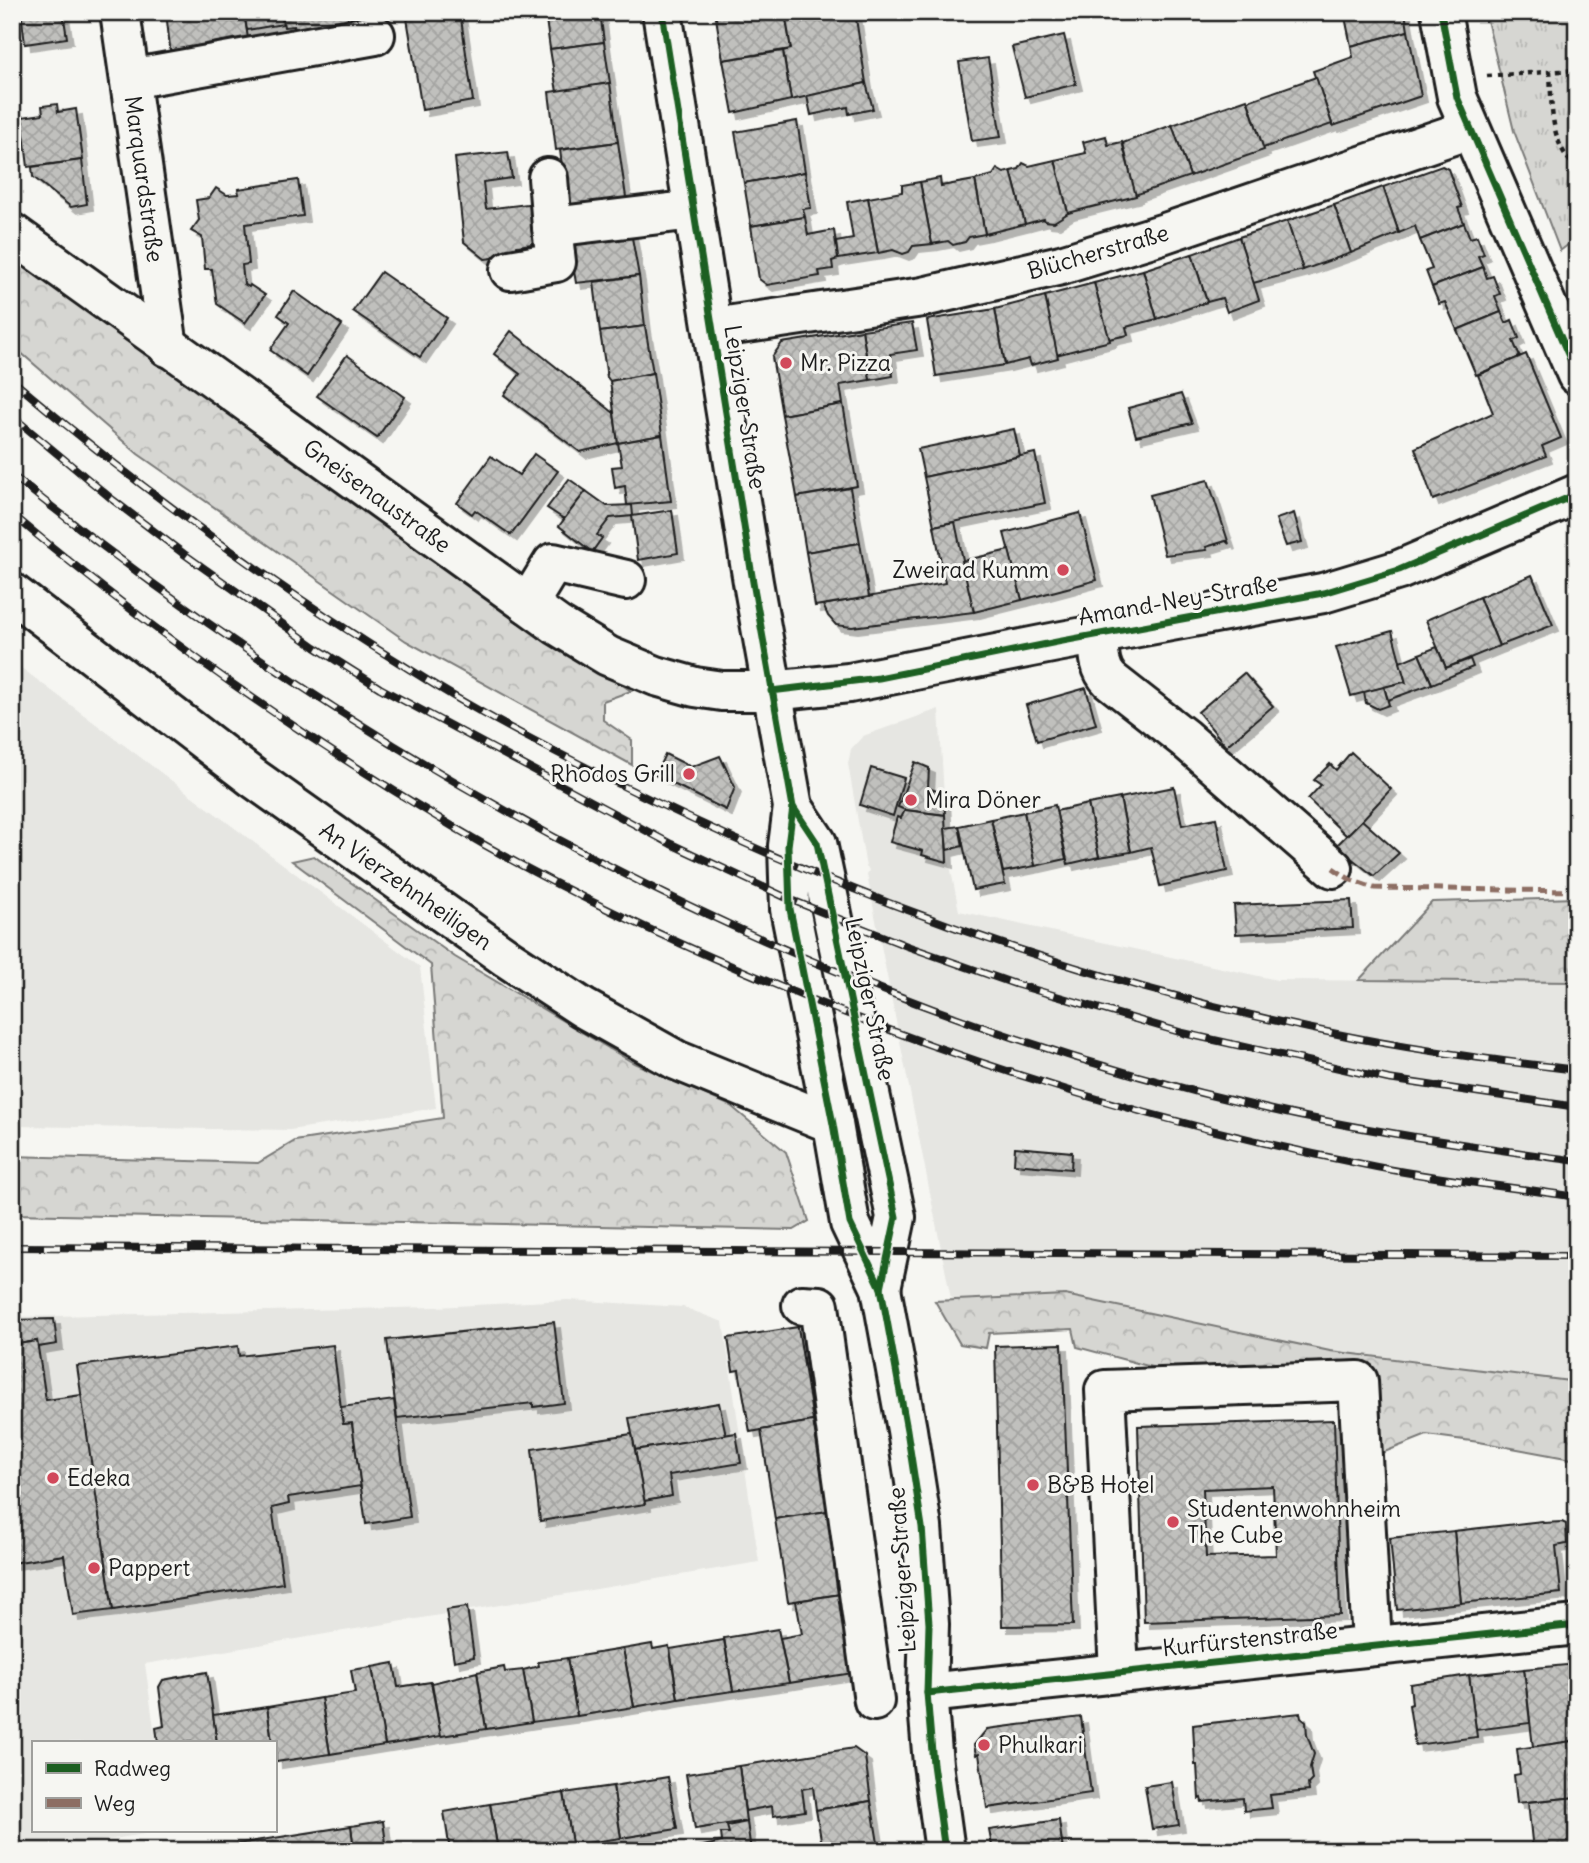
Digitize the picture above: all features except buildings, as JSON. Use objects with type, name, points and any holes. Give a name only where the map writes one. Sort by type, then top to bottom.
[{"type":"street","name":"Marquardstraße","points":[[120,12],[168,347]]},
{"type":"street","name":"Leipziger Straße","points":[[662,12],[771,691],[793,807],[788,846],[790,909],[834,1124],[850,1223],[881,1288],[922,1527],[929,1625],[928,1693],[933,1764],[945,1851]]},
{"type":"street","points":[[1441,12],[1457,97],[1577,375]]},
{"type":"street","points":[[130,79],[375,35]]},
{"type":"street","name":"Blücherstraße","points":[[713,328],[923,297],[1061,265],[1162,234],[1470,130]]},
{"type":"street","points":[[510,270],[556,262],[548,178]]},
{"type":"street","points":[[552,227],[694,210]]},
{"type":"street","name":"Gneisenaustraße","points":[[12,233],[528,604],[608,656],[656,676],[695,687],[722,691],[771,691]]},
{"type":"street","name":"Amand-Ney-Straße","points":[[771,691],[878,678],[1323,593],[1399,570],[1577,494]]},
{"type":"street","points":[[528,604],[553,563],[626,580]]},
{"type":"street","name":"An Vierzehnheiligen","points":[[12,593],[252,777],[507,958],[583,1008],[677,1060],[834,1124]]},
{"type":"street","points":[[1098,634],[1103,674],[1184,738],[1333,868]]},
{"type":"street","name":"Leipziger Straße","points":[[793,807],[817,843],[897,1217],[881,1288]]},
{"type":"street","points":[[802,1306],[819,1306],[874,1701]]},
{"type":"street","points":[[1119,1672],[1105,1390],[1358,1381],[1372,1645]]},
{"type":"street","name":"Kurfürstenstraße","points":[[928,1693],[1577,1625]]},
{"type":"path","points":[[1482,76],[1577,70]]},
{"type":"path","points":[[1550,71],[1552,118],[1558,142],[1567,158],[1577,168]]},
{"type":"shaded area","points":[[12,661],[420,967],[436,1108],[290,1130],[12,1126]]},
{"type":"shaded area","points":[[939,709],[947,850],[959,911],[1277,980],[1577,982],[1577,1419],[1530,1410],[1330,1351],[1065,1295],[951,1299],[867,875],[869,870],[866,867],[848,764],[851,749],[863,736]]},
{"type":"shaded area","points":[[568,1300],[683,1307],[723,1322],[759,1562],[145,1664],[156,1741],[32,1741],[32,1832],[157,1832],[39,1851],[12,1851],[12,1317],[436,1307]]},
{"type":"green space","points":[[1485,12],[1577,12],[1577,238],[1560,251],[1514,131]]},
{"type":"green space","points":[[12,253],[631,691],[603,701],[603,720],[632,740],[632,765],[406,641],[138,454],[12,345]]},
{"type":"green space","points":[[314,856],[455,957],[634,1063],[731,1106],[786,1152],[809,1221],[794,1230],[12,1214],[12,1156],[258,1163],[295,1141],[443,1118],[431,965],[292,861]]},
{"type":"green space","points":[[1577,898],[1577,982],[1359,980],[1432,902]]},
{"type":"green space","points":[[1065,1295],[1330,1351],[1577,1382],[1577,1460],[1427,1435],[1372,1457],[1348,1396],[1267,1398],[1077,1347],[1073,1329],[989,1333],[986,1348],[960,1344],[935,1301]]},
{"type":"railway","points":[[12,380],[108,459],[207,534],[361,639],[508,727],[605,777],[785,861],[970,932],[1159,992],[1352,1037],[1464,1056],[1577,1070]]},
{"type":"railway","points":[[12,416],[113,500],[184,554],[315,647],[380,688],[671,844],[789,899],[907,946],[1015,984],[1183,1033],[1388,1079],[1577,1107]]},
{"type":"railway","points":[[12,475],[152,583],[298,684],[449,778],[604,864],[765,940],[929,1008],[1097,1064],[1268,1109],[1344,1125],[1577,1161]]},
{"type":"railway","points":[[12,514],[117,599],[226,679],[337,755],[488,847],[560,886],[710,957],[897,1033],[973,1060],[1127,1108],[1283,1147],[1388,1169],[1577,1197]]},
{"type":"railway","points":[[12,1247],[1577,1256]]},
{"type":"marked path","points":[[1333,868],[1351,880],[1374,888],[1577,891]]},
{"type":"cycle path","points":[[662,12],[753,582],[793,807],[788,846],[790,909],[850,1223],[881,1288],[922,1527],[929,1624],[927,1693],[945,1851]]},
{"type":"cycle path","points":[[1441,12],[1457,97],[1577,375]]},
{"type":"cycle path","points":[[771,691],[879,678],[1323,593],[1399,570],[1577,494]]},
{"type":"cycle path","points":[[793,807],[817,843],[896,1217],[881,1288]]},
{"type":"cycle path","points":[[927,1693],[1577,1625]]},
{"type":"place","name":"Mr. Pizza","points":[[786,363]]},
{"type":"place","name":"Zweirad Kumm","points":[[1063,570]]},
{"type":"place","name":"Rhodos Grill","points":[[689,774]]},
{"type":"place","name":"Mira Döner","points":[[911,800]]},
{"type":"place","name":"Edeka","points":[[53,1478]]},
{"type":"place","name":"B&B Hotel","points":[[1033,1485]]},
{"type":"place","name":"Studentenwohnheim The Cube","points":[[1173,1522]]},
{"type":"place","name":"Pappert","points":[[94,1568]]},
{"type":"place","name":"Phulkari","points":[[984,1745]]}]
